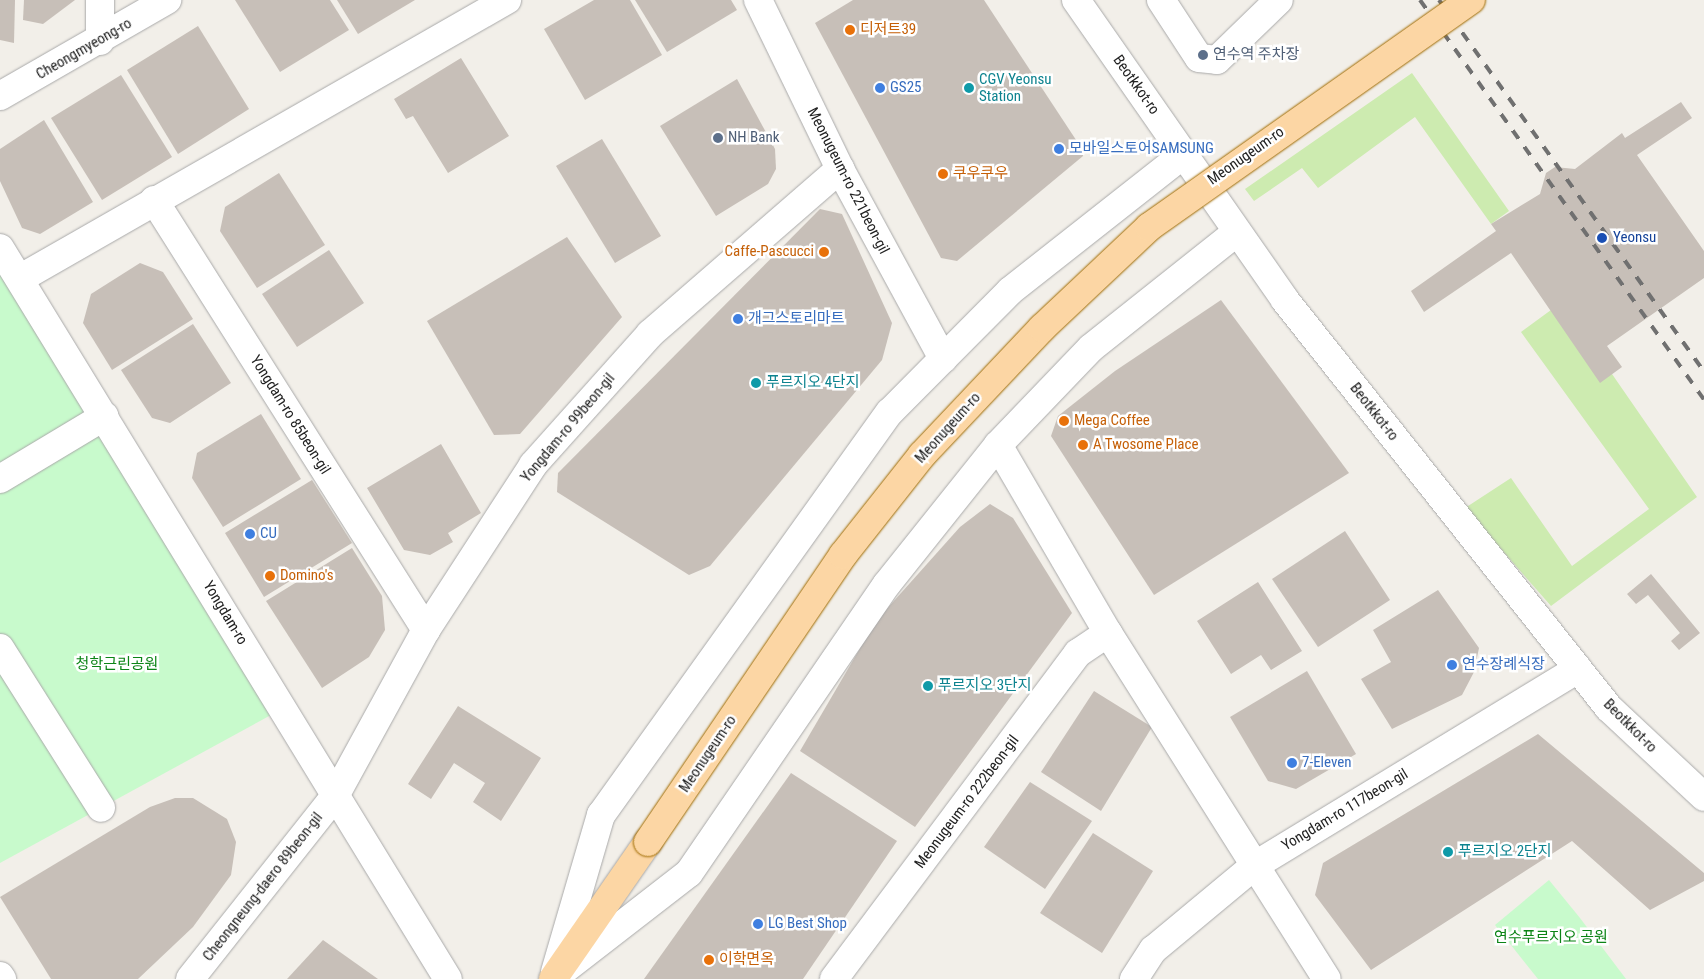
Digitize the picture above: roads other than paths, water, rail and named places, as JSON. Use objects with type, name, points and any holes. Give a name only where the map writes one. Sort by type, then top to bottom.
[{"type":"main road","name":"Meonugeum-ro","points":[[553,979],[843,555],[922,456],[1042,328],[1149,227],[1471,0]]},
{"type":"street","points":[[100,0],[100,42]]},
{"type":"street","name":"Cheongmyeong-ro","points":[[0,96],[100,42],[167,0]]},
{"type":"street","points":[[21,278],[154,200],[507,0]]},
{"type":"street","name":"Meonugeum-ro 221beon-gil","points":[[758,0],[840,169],[943,359]]},
{"type":"street","name":"Beotkkot-ro","points":[[1076,0],[1285,300],[1609,708],[1704,798]]},
{"type":"street","points":[[1160,0],[1199,58],[1217,60],[1279,0]]},
{"type":"street","points":[[553,979],[601,815],[832,490],[890,412],[1010,291],[1184,154]]},
{"type":"street","name":"Yongdam-ro 99beon-gil","points":[[335,796],[426,630],[533,465],[650,334],[840,169]]},
{"type":"street","name":"Yongdam-ro 85beon-gil","points":[[154,200],[426,630]]},
{"type":"street","points":[[553,979],[689,873],[887,584],[998,445],[1091,348],[1238,232]]},
{"type":"street","name":"Yongdam-ro","points":[[0,248],[21,278],[448,979]]},
{"type":"street","points":[[0,478],[105,416]]},
{"type":"street","points":[[998,445],[1108,633],[1327,979]]},
{"type":"street","name":"Meonugeum-ro 222beon-gil","points":[[834,979],[1078,653],[1108,633]]},
{"type":"street","points":[[0,648],[101,808]]},
{"type":"street","name":"Yongdam-ro 117beon-gil","points":[[1134,979],[1153,950],[1254,866],[1578,669]]},
{"type":"street","name":"Cheongneung-daero 89beon-gil","points":[[190,979],[335,796]]},
{"type":"railway","points":[[1420,0],[1704,399]]},
{"type":"railway","points":[[1439,0],[1704,371]]},
{"type":"place","name":"디저트39","points":[[850,30]]},
{"type":"place","name":"연수역 주차장","points":[[1203,55]]},
{"type":"place","name":"GS25","points":[[880,88]]},
{"type":"place","name":"CGV Yeonsu Station","points":[[969,88]]},
{"type":"place","name":"NH Bank","points":[[718,138]]},
{"type":"place","name":"모바일스토어SAMSUNG","points":[[1059,149]]},
{"type":"place","name":"쿠우쿠우","points":[[943,174]]},
{"type":"place","name":"Yeonsu","points":[[1602,238]]},
{"type":"place","name":"Caffe-Pascucci","points":[[824,252]]},
{"type":"place","name":"개그스토리마트","points":[[738,319]]},
{"type":"place","name":"푸르지오 4단지","points":[[756,383]]},
{"type":"place","name":"Mega Coffee","points":[[1064,421]]},
{"type":"place","name":"A Twosome Place","points":[[1083,445]]},
{"type":"place","name":"CU","points":[[250,534]]},
{"type":"place","name":"Domino's","points":[[270,576]]},
{"type":"place","name":"연수장례식장","points":[[1452,665]]},
{"type":"place","name":"푸르지오 3단지","points":[[928,686]]},
{"type":"place","name":"7-Eleven","points":[[1292,763]]},
{"type":"place","name":"푸르지오 2단지","points":[[1448,852]]},
{"type":"place","name":"LG Best Shop","points":[[758,924]]},
{"type":"place","name":"이학면옥","points":[[709,960]]},
{"type":"park label","name":"청학근린공원","points":[[117,665]]},
{"type":"park label","name":"연수푸르지오 공원","points":[[1551,938]]}]
